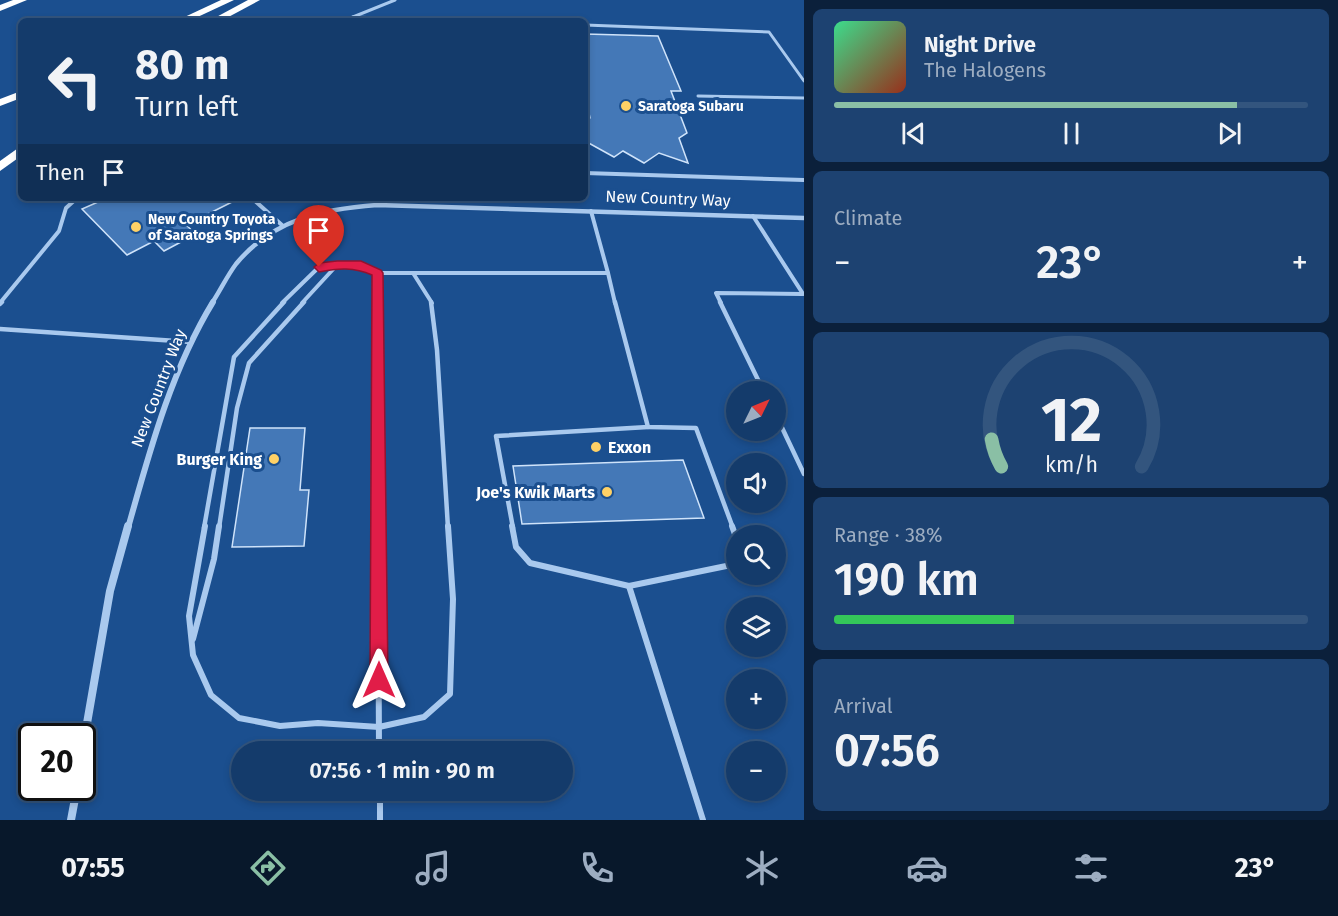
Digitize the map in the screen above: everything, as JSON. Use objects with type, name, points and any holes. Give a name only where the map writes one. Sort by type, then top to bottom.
[{"type":"highway","points":[[0,8],[22,0]]},
{"type":"highway","points":[[188,18],[229,0]]},
{"type":"highway","points":[[220,18],[255,0]]},
{"type":"highway","points":[[0,103],[18,95]]},
{"type":"highway","points":[[0,168],[18,153]]},
{"type":"street","name":"New Country Way","points":[[87,723],[110,591],[149,453],[176,376],[191,342],[235,265],[255,244],[304,216],[339,208],[377,205],[804,218]]},
{"type":"street","points":[[71,820],[74,801]]},
{"type":"lane","points":[[353,17],[395,0]]},
{"type":"lane","points":[[353,17],[381,18]]},
{"type":"lane","points":[[588,25],[769,32],[804,81]]},
{"type":"lane","points":[[698,96],[804,98]]},
{"type":"lane","points":[[588,172],[804,180]]},
{"type":"lane","points":[[0,304],[59,231],[66,208],[74,201]]},
{"type":"lane","points":[[255,201],[283,226]]},
{"type":"lane","points":[[591,211],[648,427]]},
{"type":"lane","points":[[753,216],[803,294]]},
{"type":"lane","points":[[192,643],[214,559],[237,408],[249,363],[337,265]]},
{"type":"lane","points":[[413,273],[433,305],[437,350],[453,599],[450,694],[424,717],[379,728],[318,723],[279,726],[238,718],[212,695],[193,655],[189,616],[234,357],[299,285],[319,267],[361,265],[377,273],[413,273],[609,273]]},
{"type":"lane","points":[[377,273],[380,741]]},
{"type":"lane","points":[[759,381],[716,293],[803,294]]},
{"type":"lane","points":[[0,329],[191,342]]},
{"type":"lane","points":[[726,566],[629,586],[530,563],[516,547],[496,436],[648,427],[696,428],[732,525]]},
{"type":"lane","points":[[786,436],[804,474]]},
{"type":"lane","points":[[629,586],[703,820]]},
{"type":"lane","points":[[380,801],[380,820]]},
{"type":"building","name":"Saratoga Subaru","points":[[588,34],[658,36],[681,91],[671,91],[687,133],[679,138],[688,163],[659,153],[644,163],[623,151],[614,157],[588,143],[588,119],[590,118]]},
{"type":"building","name":"New Country Toyota of Saratoga Springs","points":[[100,201],[234,201],[186,225],[196,234],[164,251],[154,241],[127,255],[82,209]]},
{"type":"building","name":"Burger King","points":[[250,428],[305,428],[300,490],[309,490],[304,546],[232,547]]},
{"type":"building","points":[[683,460],[704,518],[522,524],[513,466]]},
{"type":"place","name":"Saratoga Subaru","points":[[626,106]]},
{"type":"place","name":"New Country Toyota of Saratoga Springs","points":[[136,227]]},
{"type":"place","name":"Exxon","points":[[596,447]]},
{"type":"place","name":"Burger King","points":[[274,459]]},
{"type":"place","name":"Joe's Kwik Marts","points":[[607,492]]},
{"type":"route","points":[[319,267],[361,265],[377,273],[379,680]]}]
